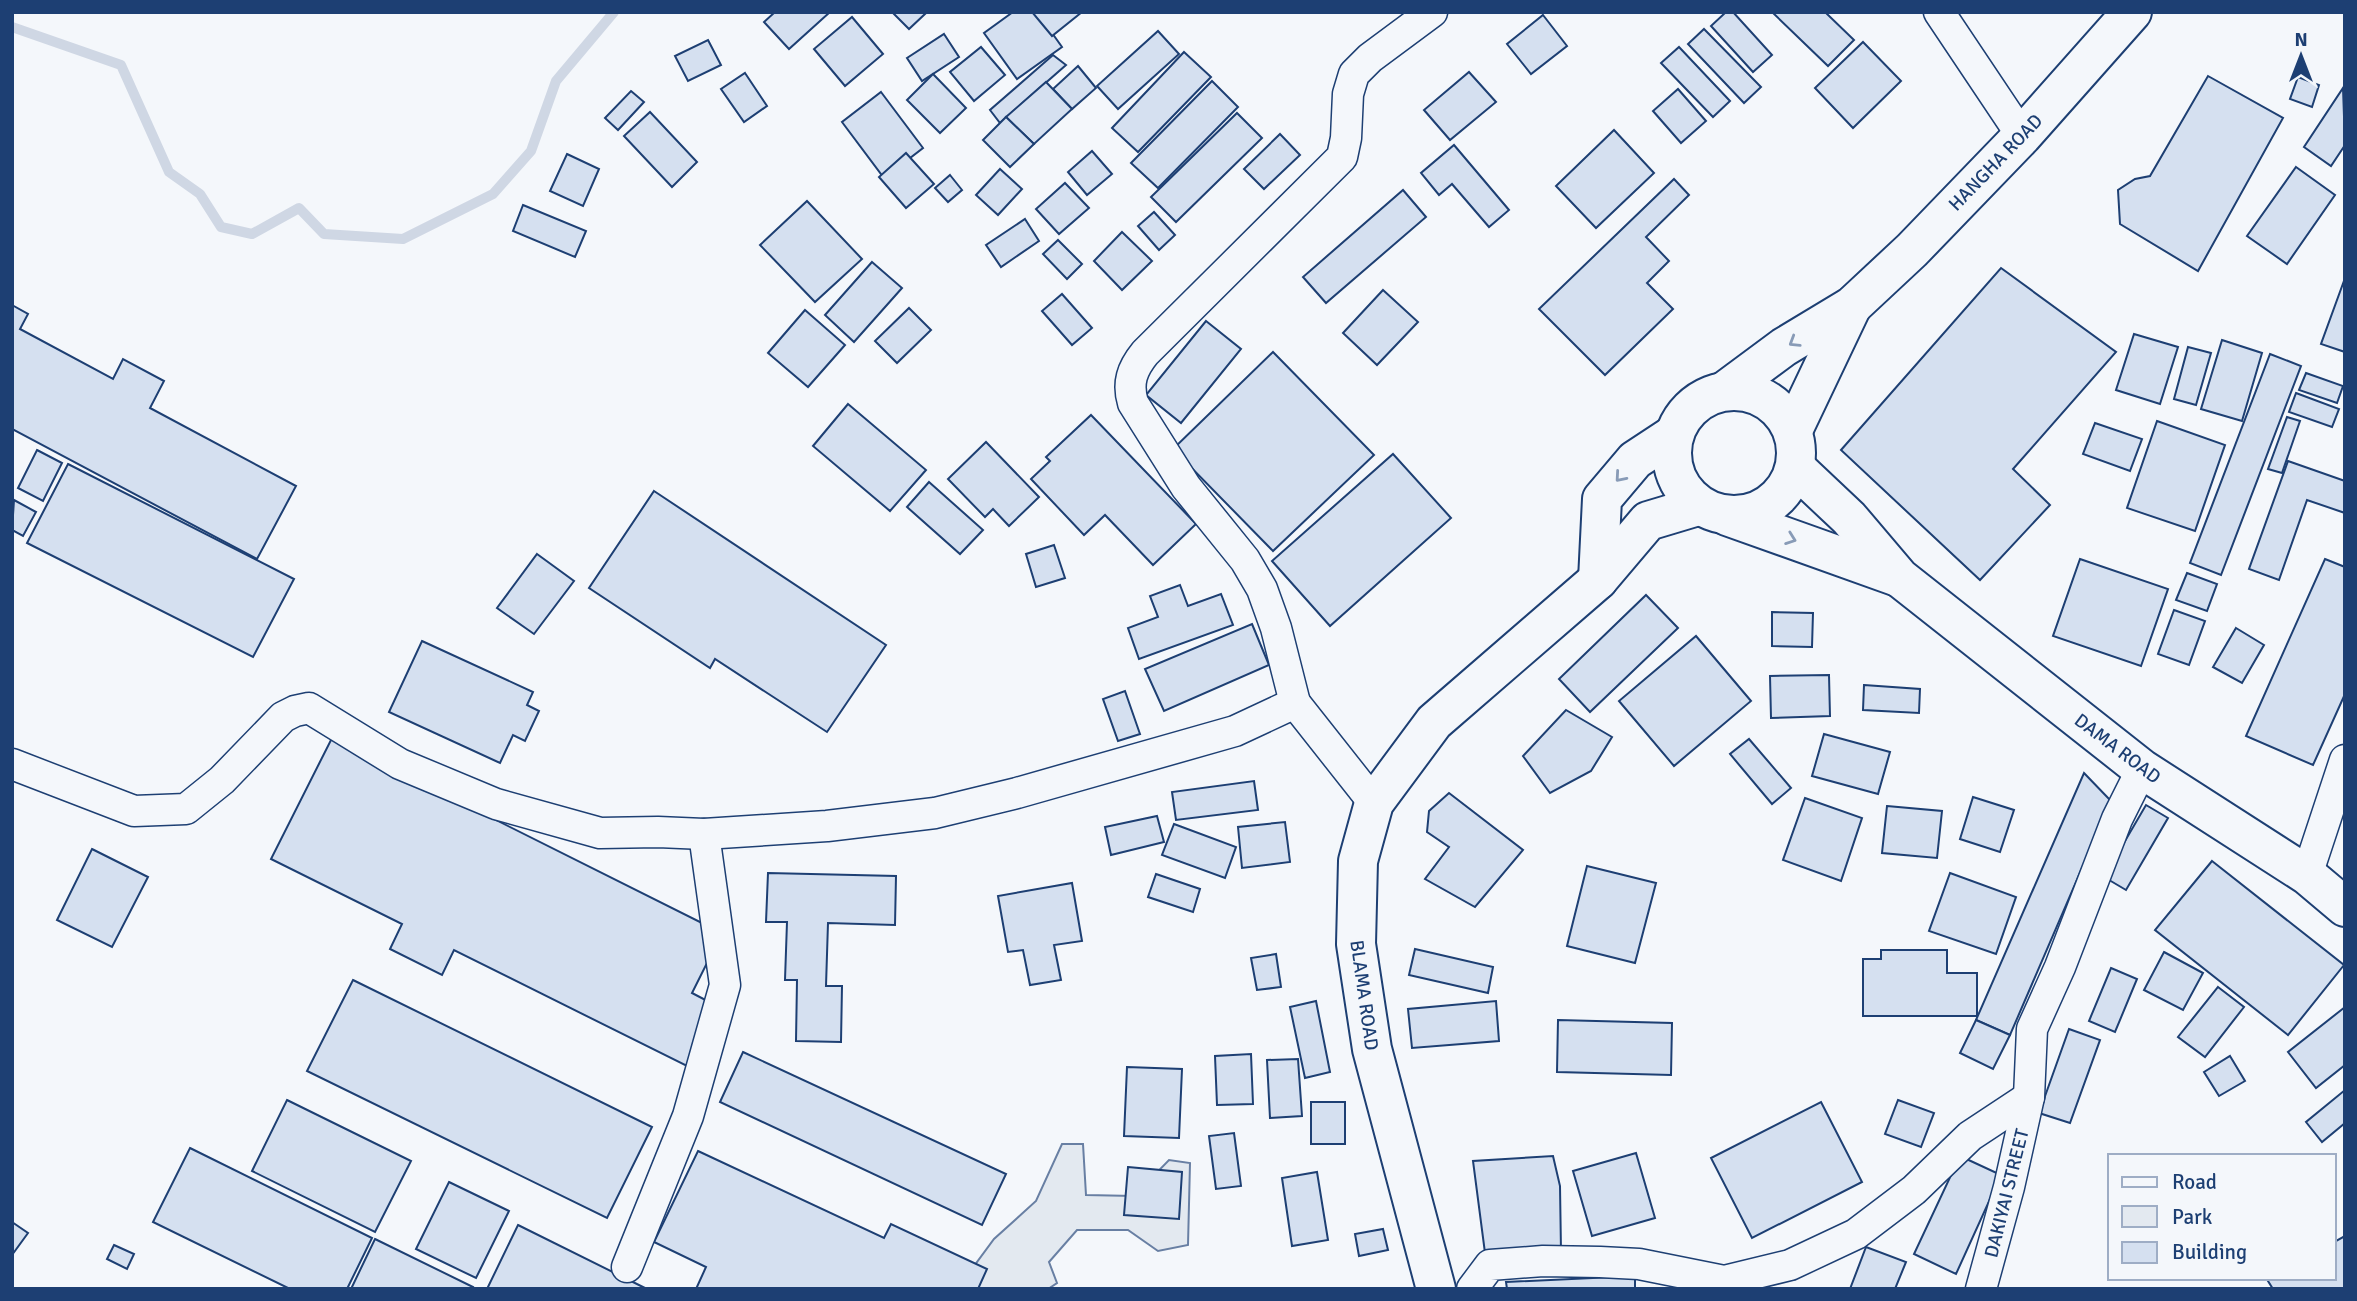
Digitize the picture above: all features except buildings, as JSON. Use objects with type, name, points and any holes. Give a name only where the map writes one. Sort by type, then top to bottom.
[{"type":"main road","name":"HANGHA ROAD","points":[[1726,390],[1784,347],[1852,306],[1912,250],[2022,136],[2133,12]]},
{"type":"main road","name":"HANGHA ROAD","points":[[1793,430],[1852,306]]},
{"type":"main road","points":[[1712,511],[1757,512],[1782,494],[1796,468],[1797,449],[1793,430],[1777,407],[1753,393],[1726,390],[1699,400],[1683,415],[1673,435],[1671,461],[1680,486],[1712,511],[1900,578]]},
{"type":"main road","points":[[1598,580],[1601,499],[1635,460],[1673,435]]},
{"type":"main road","points":[[1796,468],[1849,518],[1900,578]]},
{"type":"main road","name":"BLAMA ROAD","points":[[1436,1289],[1372,1049],[1356,944],[1358,861],[1374,803],[1434,722],[1598,580],[1648,521],[1712,511]]},
{"type":"main road","name":"DAMA ROAD","points":[[1900,578],[2142,769],[2307,875],[2345,907]]},
{"type":"street","points":[[1374,803],[1295,703],[1276,628],[1262,589],[1245,560],[1186,487],[1133,403],[1129,390],[1136,363],[1145,353],[1342,156],[1346,138],[1348,94],[1354,74],[1370,58],[1432,12]]},
{"type":"street","points":[[1939,12],[2022,136]]},
{"type":"street","points":[[12,764],[134,811],[186,809],[222,780],[283,717],[295,710],[309,708],[400,764],[496,804],[600,833],[704,834],[827,826],[935,813],[1235,732],[1295,703]]},
{"type":"street","points":[[2307,875],[2345,760]]},
{"type":"street","name":"DAKIYAI STREET","points":[[1981,1289],[2009,1187],[2029,1097],[2032,1028],[2060,967],[2117,819],[2142,769]]},
{"type":"street","points":[[627,1267],[688,1116],[725,985],[704,834]]},
{"type":"street","points":[[1472,1289],[1490,1265],[1543,1261],[1639,1265],[1724,1281],[1790,1265],[1856,1234],[1914,1191],[1970,1136],[2029,1097]]},
{"type":"green space","points":[[1062,1144],[1083,1144],[1086,1195],[1134,1196],[1169,1160],[1190,1163],[1188,1245],[1158,1251],[1128,1230],[1077,1230],[1049,1262],[1057,1283],[1048,1289],[966,1289],[963,1281],[994,1239],[1036,1201]]},
{"type":"waterway","points":[[12,27],[121,65],[169,172],[200,194],[221,227],[252,234],[299,208],[324,234],[403,239],[493,194],[531,151],[556,81],[614,12]]}]
